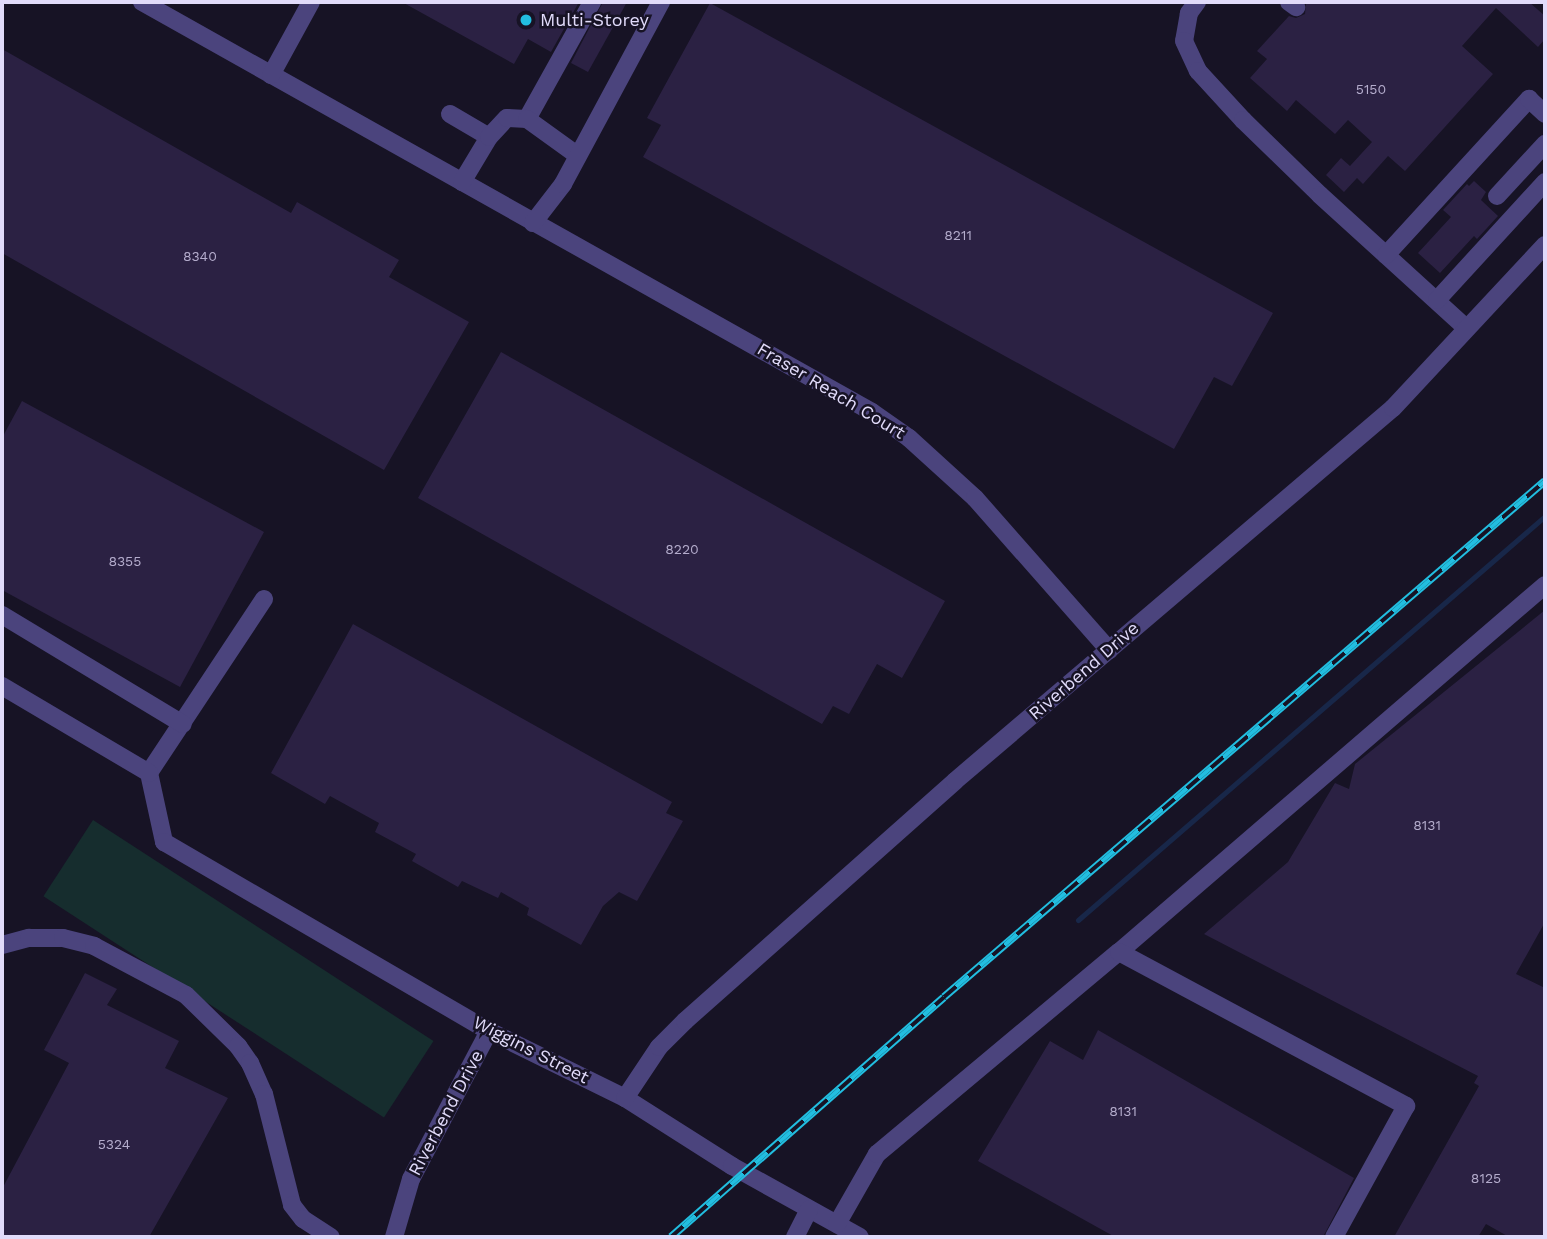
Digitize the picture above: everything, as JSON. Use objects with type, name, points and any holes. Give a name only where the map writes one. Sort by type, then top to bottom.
[{"type":"street","name":"Fraser Reach Court","points":[[142,2],[872,412],[909,438],[975,498],[1109,650]]},
{"type":"street","points":[[271,75],[311,2]]},
{"type":"street","points":[[527,119],[593,2]]},
{"type":"street","points":[[533,223],[563,184],[661,2]]},
{"type":"street","points":[[1197,2],[1189,13],[1184,41],[1198,71],[1252,130],[1466,328]]},
{"type":"street","points":[[1386,255],[1529,99],[1545,114]]},
{"type":"street","points":[[450,114],[489,137]]},
{"type":"street","points":[[462,182],[489,137],[507,118],[527,119],[577,155]]},
{"type":"street","points":[[1497,196],[1545,144]]},
{"type":"street","points":[[1437,300],[1545,182]]},
{"type":"street","name":"Riverbend Drive","points":[[625,1098],[659,1047],[685,1021],[1109,650],[1393,408],[1545,245]]},
{"type":"street","points":[[837,1224],[877,1153],[1119,952],[1545,585]]},
{"type":"street","points":[[2,686],[149,773],[264,599]]},
{"type":"street","points":[[2,615],[183,723]]},
{"type":"street","name":"Wiggins Street","points":[[149,773],[164,842],[203,862],[489,1031],[625,1098],[732,1166],[860,1237]]},
{"type":"street","points":[[2,944],[29,938],[84,943],[186,995],[237,1046],[250,1063],[264,1094],[292,1205],[303,1219],[331,1237]]},
{"type":"street","points":[[1119,952],[1406,1105],[1334,1237]]},
{"type":"street","name":"Riverbend Drive","points":[[394,1237],[411,1179],[489,1031]]},
{"type":"street","points":[[795,1237],[809,1209]]},
{"type":"green space","points":[[93,820],[434,1041],[384,1117],[43,896]]},
{"type":"building","name":"Multi-Storey","points":[[402,2],[579,2],[551,52],[528,39],[514,64]]},
{"type":"building","points":[[603,2],[627,2],[588,72],[571,63]]},
{"type":"building","points":[[1306,2],[1529,2],[1545,16],[1545,39],[1538,47],[1496,8],[1462,46],[1493,74],[1405,171],[1388,156],[1363,184],[1357,178],[1344,192],[1326,175],[1341,158],[1350,166],[1372,142],[1348,120],[1335,134],[1296,100],[1287,111],[1250,78],[1267,59],[1257,51],[1289,16],[1296,18],[1305,14]]},
{"type":"building","points":[[710,3],[1273,313],[1232,386],[1214,377],[1174,449],[643,157],[661,125],[647,118]]},
{"type":"building","points":[[2,49],[291,213],[297,202],[399,260],[389,277],[469,322],[384,470],[2,253]]},
{"type":"building","points":[[1474,181],[1486,192],[1481,200],[1498,216],[1477,239],[1474,236],[1440,273],[1418,253],[1451,217],[1443,210],[1467,184],[1469,186]]},
{"type":"building","points":[[501,352],[945,601],[902,678],[877,664],[849,714],[833,706],[822,724],[418,498]]},
{"type":"building","points":[[22,401],[264,532],[180,687],[2,590],[2,438]]},
{"type":"building","points":[[1545,610],[1545,922],[1516,974],[1545,988],[1545,1237],[1509,1237],[1486,1224],[1478,1237],[1394,1237],[1479,1086],[1474,1083],[1478,1076],[1204,934],[1288,862],[1335,783],[1349,789],[1355,764]]},
{"type":"building","points":[[353,624],[672,802],[666,813],[683,821],[637,901],[619,892],[603,906],[581,945],[527,915],[529,908],[501,892],[498,898],[462,881],[458,887],[412,861],[416,854],[375,832],[379,823],[330,796],[325,804],[271,773]]},
{"type":"building","points":[[85,973],[117,989],[107,1005],[179,1041],[165,1068],[228,1098],[149,1237],[2,1237],[2,1189],[69,1063],[44,1050]]},
{"type":"building","points":[[1098,1030],[1354,1178],[1323,1237],[1115,1237],[978,1161],[1050,1041],[1083,1060]]},
{"type":"waterway","points":[[1078,920],[1545,516]]},
{"type":"railway","points":[[671,1237],[944,997],[1545,481]]},
{"type":"place","name":"Multi-Storey","points":[[526,20]]}]
